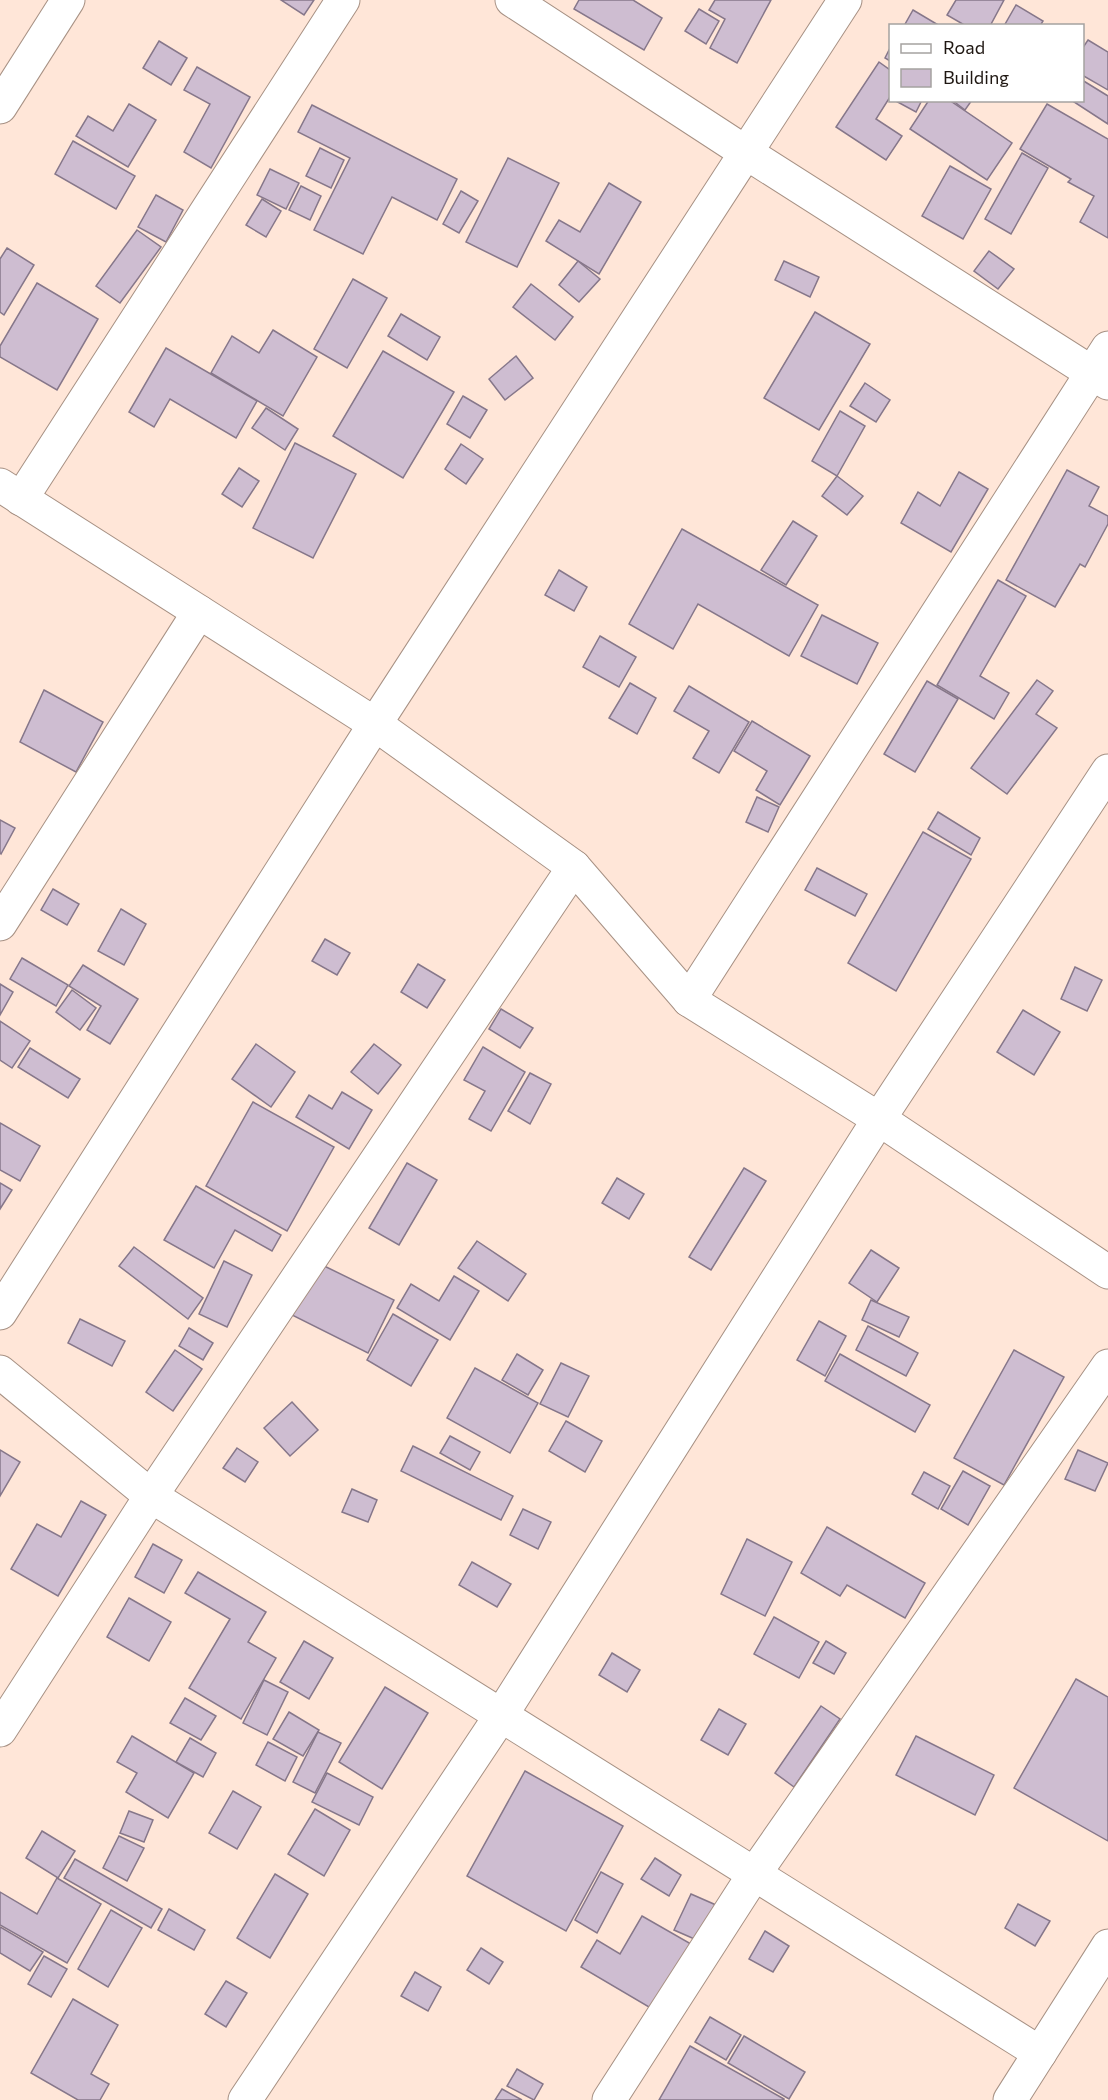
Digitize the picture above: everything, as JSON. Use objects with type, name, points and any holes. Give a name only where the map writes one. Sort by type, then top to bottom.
[{"type":"street","points":[[0,107],[68,0]]},
{"type":"street","points":[[344,0],[10,492],[375,724],[574,867],[689,1000],[879,1119],[1108,1272]]},
{"type":"street","points":[[512,0],[745,152],[1103,368],[689,1000]]},
{"type":"street","points":[[0,1313],[375,724],[845,0]]},
{"type":"street","points":[[0,924],[199,612]]},
{"type":"street","points":[[245,2100],[502,1714],[879,1119],[1108,771]]},
{"type":"street","points":[[0,1730],[152,1496],[574,867]]},
{"type":"street","points":[[609,2100],[755,1874],[1108,1366]]},
{"type":"street","points":[[0,1372],[152,1496],[1041,2053]]},
{"type":"street","points":[[1010,2100],[1108,1946]]},
{"type":"building","points":[[281,0],[314,0],[304,15]]},
{"type":"building","points":[[579,0],[633,0],[662,18],[644,50],[574,9]]},
{"type":"building","points":[[715,0],[771,0],[737,63],[710,48],[725,19],[709,10]]},
{"type":"building","points":[[956,0],[1004,0],[991,24],[963,24],[947,15]]},
{"type":"building","points":[[1016,5],[1043,21],[1041,24],[1005,24]]},
{"type":"building","points":[[699,9],[719,21],[706,44],[685,31]]},
{"type":"building","points":[[913,10],[937,24],[905,24]]},
{"type":"building","points":[[1088,40],[1108,52],[1108,90],[1084,76],[1084,46]]},
{"type":"building","points":[[159,41],[187,58],[171,85],[143,68]]},
{"type":"building","points":[[879,62],[889,69],[889,99],[876,119],[902,136],[886,160],[836,127]]},
{"type":"building","points":[[197,67],[250,97],[211,168],[184,152],[210,104],[184,90]]},
{"type":"building","points":[[1084,81],[1108,96],[1108,124],[1074,102],[1084,102]]},
{"type":"building","points":[[898,102],[921,102],[916,112]]},
{"type":"building","points":[[928,102],[952,102],[1012,143],[987,180],[910,129]]},
{"type":"building","points":[[955,102],[971,102],[965,110]]},
{"type":"building","points":[[129,104],[156,120],[128,167],[76,136],[88,116],[113,131]]},
{"type":"building","points":[[1047,104],[1108,139],[1108,238],[1080,222],[1094,196],[1068,182],[1071,179],[1020,149]]},
{"type":"building","points":[[312,105],[457,179],[437,220],[392,197],[363,254],[314,230],[350,158],[298,132]]},
{"type":"building","points":[[73,141],[135,176],[116,209],[55,174]]},
{"type":"building","points":[[320,148],[344,160],[331,188],[306,176]]},
{"type":"building","points":[[1022,153],[1048,168],[1011,234],[985,219]]},
{"type":"building","points":[[508,158],[559,183],[517,267],[466,242]]},
{"type":"building","points":[[950,166],[991,189],[963,239],[922,216]]},
{"type":"building","points":[[270,169],[299,183],[286,209],[257,195]]},
{"type":"building","points":[[609,183],[641,202],[599,274],[546,241],[559,220],[580,232]]},
{"type":"building","points":[[301,186],[321,196],[310,220],[289,210]]},
{"type":"building","points":[[461,191],[478,201],[459,233],[443,224]]},
{"type":"building","points":[[156,195],[183,210],[166,242],[138,227]]},
{"type":"building","points":[[262,199],[281,211],[266,237],[246,225]]},
{"type":"building","points":[[137,230],[161,247],[120,303],[96,286]]},
{"type":"building","points":[[7,248],[34,265],[4,315],[0,312],[0,259]]},
{"type":"building","points":[[989,251],[1014,269],[998,289],[974,271]]},
{"type":"building","points":[[578,261],[600,279],[579,302],[559,285]]},
{"type":"building","points":[[784,261],[819,277],[810,297],[775,280]]},
{"type":"building","points":[[353,279],[387,298],[347,368],[314,349]]},
{"type":"building","points":[[37,283],[98,319],[57,390],[0,357],[0,346]]},
{"type":"building","points":[[531,284],[573,317],[555,340],[513,307]]},
{"type":"building","points":[[815,312],[870,344],[819,430],[764,398]]},
{"type":"building","points":[[401,314],[440,337],[427,360],[388,336]]},
{"type":"building","points":[[273,330],[317,357],[283,416],[211,373],[232,336],[259,353]]},
{"type":"building","points":[[166,348],[257,401],[236,438],[170,399],[154,427],[129,412]]},
{"type":"building","points":[[383,351],[454,392],[403,478],[333,436]]},
{"type":"building","points":[[516,356],[533,378],[505,400],[489,379]]},
{"type":"building","points":[[865,383],[890,400],[876,422],[850,406]]},
{"type":"building","points":[[463,396],[487,410],[470,438],[447,424]]},
{"type":"building","points":[[266,408],[298,429],[285,450],[252,428]]},
{"type":"building","points":[[840,411],[865,426],[837,476],[812,461]]},
{"type":"building","points":[[295,443],[356,474],[313,558],[253,528]]},
{"type":"building","points":[[461,444],[483,459],[466,484],[445,469]]},
{"type":"building","points":[[239,468],[259,481],[242,507],[222,494]]},
{"type":"building","points":[[1067,470],[1099,487],[1089,506],[1108,516],[1108,524],[1085,567],[1080,564],[1055,607],[1006,580]]},
{"type":"building","points":[[959,472],[988,489],[951,552],[901,523],[918,492],[940,506]]},
{"type":"building","points":[[837,476],[863,496],[847,515],[822,496]]},
{"type":"building","points":[[793,521],[817,536],[786,585],[761,570]]},
{"type":"building","points":[[682,529],[818,605],[789,656],[698,604],[673,649],[629,624]]},
{"type":"building","points":[[559,570],[587,587],[574,611],[545,595]]},
{"type":"building","points":[[998,580],[1026,596],[980,676],[1009,693],[994,719],[937,685]]},
{"type":"building","points":[[822,615],[878,643],[857,684],[801,656]]},
{"type":"building","points":[[600,636],[636,657],[619,687],[583,667]]},
{"type":"building","points":[[1037,680],[1053,691],[1036,714],[1057,728],[1007,794],[971,768]]},
{"type":"building","points":[[927,681],[958,699],[915,772],[884,754]]},
{"type":"building","points":[[630,683],[656,698],[637,734],[609,718]]},
{"type":"building","points":[[689,686],[749,722],[719,773],[693,758],[709,731],[674,711]]},
{"type":"building","points":[[44,690],[103,722],[76,772],[20,742]]},
{"type":"building","points":[[752,721],[810,756],[780,805],[756,790],[767,771],[734,751]]},
{"type":"building","points":[[757,797],[779,807],[768,832],[746,822]]},
{"type":"building","points":[[938,812],[980,838],[971,855],[928,829]]},
{"type":"building","points":[[0,820],[15,828],[1,854],[0,853]]},
{"type":"building","points":[[923,832],[971,859],[896,991],[848,963]]},
{"type":"building","points":[[817,868],[867,894],[855,916],[805,890]]},
{"type":"building","points":[[53,889],[79,904],[67,925],[41,910]]},
{"type":"building","points":[[121,909],[146,924],[124,965],[98,951]]},
{"type":"building","points":[[325,939],[350,953],[337,975],[312,961]]},
{"type":"building","points":[[22,958],[68,985],[56,1006],[10,979]]},
{"type":"building","points":[[418,964],[445,980],[427,1008],[401,992]]},
{"type":"building","points":[[83,965],[138,999],[110,1044],[87,1030],[101,1006],[69,986]]},
{"type":"building","points":[[1075,967],[1102,980],[1087,1011],[1061,999]]},
{"type":"building","points":[[0,984],[13,992],[0,1015]]},
{"type":"building","points":[[72,990],[96,1008],[80,1030],[56,1012]]},
{"type":"building","points":[[501,1009],[533,1028],[520,1048],[489,1029]]},
{"type":"building","points":[[1023,1010],[1060,1032],[1034,1075],[997,1052]]},
{"type":"building","points":[[0,1021],[30,1041],[12,1068],[0,1060]]},
{"type":"building","points":[[256,1044],[295,1072],[271,1107],[232,1079]]},
{"type":"building","points":[[374,1044],[401,1065],[378,1094],[351,1072]]},
{"type":"building","points":[[483,1047],[525,1072],[491,1131],[469,1119],[485,1091],[464,1080]]},
{"type":"building","points":[[30,1048],[80,1079],[68,1098],[18,1067]]},
{"type":"building","points":[[530,1073],[551,1084],[530,1124],[508,1111]]},
{"type":"building","points":[[342,1092],[372,1110],[349,1149],[296,1117],[309,1095],[332,1109]]},
{"type":"building","points":[[253,1102],[334,1147],[287,1231],[206,1186]]},
{"type":"building","points":[[0,1123],[40,1146],[20,1181],[0,1170]]},
{"type":"building","points":[[407,1163],[437,1180],[399,1245],[369,1228]]},
{"type":"building","points":[[744,1168],[766,1181],[711,1270],[689,1257]]},
{"type":"building","points":[[617,1178],[644,1194],[629,1219],[602,1203]]},
{"type":"building","points":[[0,1183],[12,1190],[0,1209]]},
{"type":"building","points":[[196,1186],[281,1235],[272,1251],[235,1230],[214,1268],[164,1240]]},
{"type":"building","points":[[477,1241],[526,1274],[508,1301],[458,1268]]},
{"type":"building","points":[[134,1247],[203,1298],[188,1319],[119,1266]]},
{"type":"building","points":[[871,1250],[899,1268],[877,1302],[849,1283]]},
{"type":"building","points":[[224,1261],[252,1275],[227,1327],[199,1314]]},
{"type":"building","points":[[316,1262],[394,1300],[368,1353],[290,1314]]},
{"type":"building","points":[[454,1276],[479,1291],[450,1340],[397,1308],[411,1284],[439,1301]]},
{"type":"building","points":[[871,1300],[909,1317],[899,1337],[862,1320]]},
{"type":"building","points":[[393,1314],[438,1340],[411,1386],[367,1360]]},
{"type":"building","points":[[80,1319],[125,1341],[112,1366],[68,1343]]},
{"type":"building","points":[[819,1321],[846,1336],[825,1376],[797,1360]]},
{"type":"building","points":[[868,1326],[918,1353],[906,1376],[856,1350]]},
{"type":"building","points":[[189,1328],[213,1343],[203,1360],[179,1346]]},
{"type":"building","points":[[175,1350],[202,1369],[173,1411],[146,1392]]},
{"type":"building","points":[[1014,1350],[1064,1377],[1004,1485],[954,1458]]},
{"type":"building","points":[[517,1354],[543,1370],[528,1395],[502,1380]]},
{"type":"building","points":[[840,1354],[930,1405],[915,1432],[825,1381]]},
{"type":"building","points":[[561,1363],[589,1376],[568,1417],[540,1404]]},
{"type":"building","points":[[475,1368],[538,1403],[510,1453],[447,1418]]},
{"type":"building","points":[[292,1402],[318,1430],[290,1456],[264,1428]]},
{"type":"building","points":[[566,1421],[602,1441],[585,1472],[549,1451]]},
{"type":"building","points":[[450,1436],[480,1452],[470,1470],[440,1453]]},
{"type":"building","points":[[413,1446],[513,1496],[501,1520],[401,1471]]},
{"type":"building","points":[[237,1448],[258,1462],[245,1482],[223,1468]]},
{"type":"building","points":[[0,1450],[20,1462],[0,1496]]},
{"type":"building","points":[[1078,1450],[1108,1463],[1095,1491],[1065,1479]]},
{"type":"building","points":[[963,1471],[990,1486],[968,1525],[941,1509]]},
{"type":"building","points":[[924,1472],[950,1486],[938,1509],[912,1494]]},
{"type":"building","points":[[352,1489],[377,1500],[368,1522],[342,1512]]},
{"type":"building","points":[[81,1501],[106,1515],[58,1596],[11,1569],[37,1524],[61,1537]]},
{"type":"building","points":[[523,1509],[551,1522],[538,1549],[510,1535]]},
{"type":"building","points":[[827,1527],[925,1583],[905,1618],[847,1585],[840,1596],[801,1573]]},
{"type":"building","points":[[747,1539],[792,1562],[765,1616],[721,1594]]},
{"type":"building","points":[[153,1544],[182,1560],[164,1593],[135,1577]]},
{"type":"building","points":[[472,1562],[511,1584],[497,1607],[459,1585]]},
{"type":"building","points":[[198,1572],[266,1612],[248,1642],[276,1658],[241,1719],[189,1688],[230,1619],[185,1593]]},
{"type":"building","points":[[129,1598],[171,1622],[149,1661],[107,1637]]},
{"type":"building","points":[[774,1617],[819,1642],[799,1678],[754,1654]]},
{"type":"building","points":[[304,1641],[333,1658],[309,1699],[280,1682]]},
{"type":"building","points":[[826,1641],[846,1653],[834,1674],[813,1663]]},
{"type":"building","points":[[612,1653],[640,1670],[627,1692],[599,1675]]},
{"type":"building","points":[[1076,1679],[1108,1697],[1108,1841],[1014,1788]]},
{"type":"building","points":[[264,1680],[288,1692],[267,1735],[243,1723]]},
{"type":"building","points":[[385,1687],[428,1713],[382,1789],[339,1762]]},
{"type":"building","points":[[185,1698],[216,1716],[201,1740],[170,1723]]},
{"type":"building","points":[[821,1706],[840,1719],[794,1787],[775,1773]]},
{"type":"building","points":[[719,1709],[746,1724],[728,1755],[701,1740]]},
{"type":"building","points":[[289,1712],[319,1730],[303,1756],[273,1739]]},
{"type":"building","points":[[318,1732],[341,1743],[315,1793],[293,1782]]},
{"type":"building","points":[[132,1736],[194,1773],[168,1818],[126,1792],[137,1773],[117,1762]]},
{"type":"building","points":[[916,1736],[994,1775],[975,1815],[896,1775]]},
{"type":"building","points":[[190,1738],[216,1753],[203,1777],[176,1762]]},
{"type":"building","points":[[268,1742],[297,1757],[285,1781],[256,1765]]},
{"type":"building","points":[[525,1771],[623,1826],[566,1931],[467,1876]]},
{"type":"building","points":[[327,1773],[373,1797],[359,1825],[312,1802]]},
{"type":"building","points":[[233,1791],[261,1807],[237,1849],[209,1833]]},
{"type":"building","points":[[315,1809],[350,1830],[324,1876],[288,1854]]},
{"type":"building","points":[[129,1811],[153,1820],[144,1842],[120,1833]]},
{"type":"building","points":[[42,1831],[75,1851],[58,1878],[26,1858]]},
{"type":"building","points":[[119,1836],[144,1848],[127,1881],[103,1868]]},
{"type":"building","points":[[655,1858],[681,1875],[669,1896],[641,1879]]},
{"type":"building","points":[[75,1859],[162,1909],[151,1928],[64,1878]]},
{"type":"building","points":[[601,1872],[623,1884],[597,1933],[575,1920]]},
{"type":"building","points":[[275,1874],[308,1894],[270,1958],[237,1938]]},
{"type":"building","points":[[57,1878],[101,1904],[67,1963],[0,1925],[0,1892],[37,1914]]},
{"type":"building","points":[[691,1894],[716,1905],[699,1941],[674,1930]]},
{"type":"building","points":[[1018,1904],[1050,1921],[1035,1946],[1005,1928]]},
{"type":"building","points":[[169,1909],[205,1930],[194,1950],[158,1930]]},
{"type":"building","points":[[111,1910],[142,1928],[108,1987],[78,1969]]},
{"type":"building","points":[[642,1916],[691,1944],[654,2010],[581,1967],[597,1940],[620,1954]]},
{"type":"building","points":[[0,1927],[43,1952],[30,1971],[0,1953]]},
{"type":"building","points":[[765,1931],[789,1946],[773,1972],[749,1959]]},
{"type":"building","points":[[481,1948],[503,1962],[489,1984],[467,1970]]},
{"type":"building","points":[[44,1956],[67,1969],[51,1997],[28,1984]]},
{"type":"building","points":[[415,1972],[441,1987],[428,2011],[401,1996]]},
{"type":"building","points":[[226,1981],[247,1993],[226,2027],[205,2014]]},
{"type":"building","points":[[73,1999],[118,2025],[91,2074],[109,2084],[100,2100],[78,2100],[31,2073]]},
{"type":"building","points":[[710,2017],[741,2035],[726,2060],[695,2042]]},
{"type":"building","points":[[744,2036],[805,2072],[789,2099],[728,2063]]},
{"type":"building","points":[[690,2046],[784,2099],[784,2100],[659,2100]]},
{"type":"building","points":[[517,2069],[543,2084],[534,2100],[507,2086]]},
{"type":"building","points":[[502,2089],[522,2100],[495,2100]]}]
